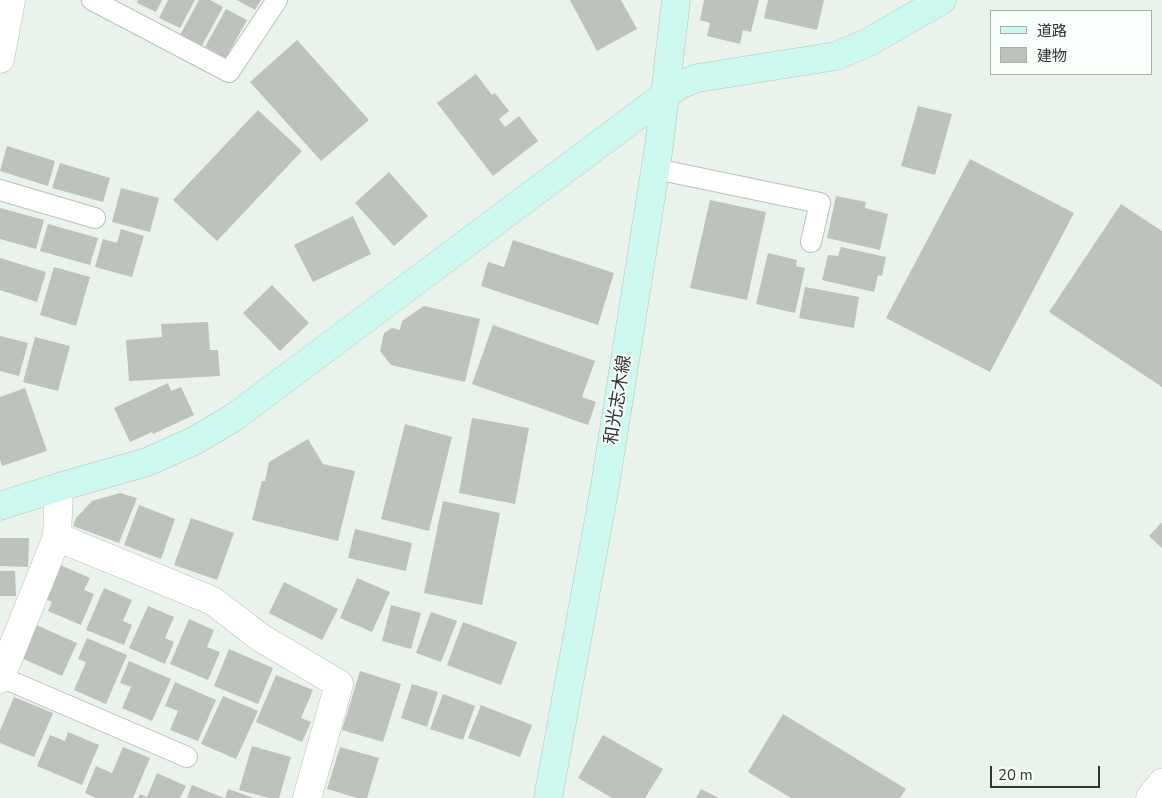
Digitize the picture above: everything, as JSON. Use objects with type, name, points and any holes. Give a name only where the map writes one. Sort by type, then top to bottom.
[{"type":"street","points":[[0,59],[11,0]]},
{"type":"street","name":"和光志木線","points":[[548,798],[605,486],[656,169],[676,0]]},
{"type":"street","points":[[0,506],[147,462],[194,441],[234,418],[666,94],[682,84],[698,78],[836,56],[867,43],[942,0]]},
{"type":"street","points":[[0,678],[57,537],[59,487]]},
{"type":"street","points":[[57,537],[213,600],[261,638],[339,684],[307,798]]},
{"type":"street","points":[[1150,798],[1162,783]]},
{"type":"lane","points":[[92,0],[229,72],[277,0]]},
{"type":"lane","points":[[656,169],[820,203],[811,242]]},
{"type":"lane","points":[[0,190],[95,218]]},
{"type":"lane","points":[[0,678],[187,758]]},
{"type":"building","points":[[138,0],[162,0],[156,12],[137,3]]},
{"type":"building","points":[[168,0],[195,0],[180,28],[159,18]]},
{"type":"building","points":[[199,0],[210,0],[223,7],[200,49],[179,37]]},
{"type":"building","points":[[237,0],[261,0],[255,10]]},
{"type":"building","points":[[570,0],[621,0],[637,29],[597,51]]},
{"type":"building","points":[[704,0],[759,0],[751,32],[743,30],[740,44],[707,36],[710,23],[700,20]]},
{"type":"building","points":[[768,0],[824,0],[817,30],[764,18]]},
{"type":"building","points":[[226,9],[247,20],[226,58],[205,47]]},
{"type":"building","points":[[297,40],[369,120],[321,161],[250,82]]},
{"type":"building","points":[[476,74],[492,95],[495,93],[509,111],[499,119],[505,127],[519,116],[538,141],[493,176],[437,103]]},
{"type":"building","points":[[918,106],[952,114],[935,175],[901,166]]},
{"type":"building","points":[[258,110],[302,151],[217,241],[173,200]]},
{"type":"building","points":[[7,146],[55,161],[48,186],[0,171]]},
{"type":"building","points":[[970,159],[1074,213],[990,372],[886,318]]},
{"type":"building","points":[[60,163],[110,178],[103,202],[52,188]]},
{"type":"building","points":[[389,172],[428,216],[394,246],[355,203]]},
{"type":"building","points":[[121,188],[159,198],[150,232],[112,222]]},
{"type":"building","points":[[836,196],[866,202],[865,208],[888,214],[880,250],[827,238]]},
{"type":"building","points":[[710,200],[766,212],[747,300],[690,288]]},
{"type":"building","points":[[1121,204],[1162,231],[1162,387],[1049,312]]},
{"type":"building","points":[[0,208],[44,220],[36,249],[0,239]]},
{"type":"building","points":[[353,216],[371,254],[313,282],[294,245]]},
{"type":"building","points":[[48,224],[98,238],[90,265],[40,251]]},
{"type":"building","points":[[121,229],[144,236],[132,277],[95,267],[103,239],[117,243]]},
{"type":"building","points":[[513,240],[614,273],[598,325],[481,286],[488,262],[504,267]]},
{"type":"building","points":[[841,247],[886,257],[882,276],[878,275],[874,292],[822,280],[828,255],[838,256]]},
{"type":"building","points":[[768,253],[797,260],[796,266],[805,268],[795,313],[756,304]]},
{"type":"building","points":[[0,258],[46,272],[37,302],[0,290]]},
{"type":"building","points":[[54,267],[90,277],[76,326],[40,315]]},
{"type":"building","points":[[272,285],[309,323],[280,351],[243,313]]},
{"type":"building","points":[[805,287],[859,297],[854,328],[799,318]]},
{"type":"building","points":[[424,306],[480,319],[465,382],[391,365],[380,351],[384,333],[392,328],[400,330],[402,321]]},
{"type":"building","points":[[208,322],[210,350],[218,350],[220,376],[129,381],[126,340],[162,337],[161,324]]},
{"type":"building","points":[[493,325],[595,361],[582,397],[596,402],[588,425],[472,384]]},
{"type":"building","points":[[0,336],[28,343],[19,376],[0,371]]},
{"type":"building","points":[[35,337],[70,346],[58,391],[23,382]]},
{"type":"building","points":[[168,383],[171,391],[181,387],[194,415],[153,434],[152,432],[130,442],[114,408]]},
{"type":"building","points":[[25,388],[47,451],[2,466],[0,459],[0,397]]},
{"type":"building","points":[[472,418],[529,428],[515,504],[459,493]]},
{"type":"building","points":[[405,424],[452,437],[429,531],[381,519]]},
{"type":"building","points":[[308,439],[323,464],[355,471],[338,541],[252,520],[262,481],[265,481],[269,462]]},
{"type":"building","points":[[120,493],[137,498],[119,543],[73,526],[76,518],[92,501]]},
{"type":"building","points":[[443,501],[500,513],[482,605],[424,593]]},
{"type":"building","points":[[139,505],[175,519],[161,559],[124,545]]},
{"type":"building","points":[[191,518],[234,533],[217,580],[174,565]]},
{"type":"building","points":[[1162,522],[1162,548],[1149,536]]},
{"type":"building","points":[[355,529],[412,543],[406,571],[348,558]]},
{"type":"building","points":[[0,538],[29,538],[28,567],[0,566]]},
{"type":"building","points":[[58,564],[90,578],[84,590],[94,594],[81,625],[48,611],[52,602],[43,598]]},
{"type":"building","points":[[0,571],[15,571],[16,596],[0,596]]},
{"type":"building","points":[[357,578],[390,592],[372,632],[340,618]]},
{"type":"building","points":[[284,582],[338,609],[322,640],[269,613]]},
{"type":"building","points":[[104,588],[132,600],[123,621],[132,625],[124,645],[86,630]]},
{"type":"building","points":[[391,605],[421,613],[411,649],[382,641]]},
{"type":"building","points":[[148,606],[174,617],[165,638],[174,642],[165,664],[129,648]]},
{"type":"building","points":[[431,612],[457,621],[441,662],[416,653]]},
{"type":"building","points":[[189,619],[214,630],[207,647],[220,652],[208,680],[170,664]]},
{"type":"building","points":[[463,622],[517,642],[501,685],[447,665]]},
{"type":"building","points":[[34,624],[77,643],[62,676],[19,657]]},
{"type":"building","points":[[87,638],[127,655],[106,704],[74,690],[86,662],[78,659]]},
{"type":"building","points":[[229,649],[273,668],[258,704],[214,686]]},
{"type":"building","points":[[129,661],[171,679],[152,721],[122,708],[131,687],[120,683]]},
{"type":"building","points":[[360,671],[401,684],[383,742],[342,730]]},
{"type":"building","points":[[276,675],[313,690],[301,718],[311,722],[302,742],[256,722]]},
{"type":"building","points":[[175,682],[216,700],[198,741],[170,730],[178,711],[165,706]]},
{"type":"building","points":[[412,684],[438,692],[427,727],[401,718]]},
{"type":"building","points":[[443,694],[475,706],[463,740],[430,729]]},
{"type":"building","points":[[223,696],[258,711],[236,759],[201,744]]},
{"type":"building","points":[[14,697],[53,713],[34,757],[0,743],[0,731]]},
{"type":"building","points":[[481,705],[532,725],[520,757],[468,738]]},
{"type":"building","points":[[783,714],[906,789],[900,798],[791,798],[748,772]]},
{"type":"building","points":[[68,732],[99,745],[82,785],[37,766],[50,735],[65,741]]},
{"type":"building","points":[[603,735],[663,769],[645,798],[612,798],[578,778]]},
{"type":"building","points":[[252,746],[291,757],[279,798],[269,798],[239,790]]},
{"type":"building","points":[[123,747],[150,758],[133,798],[96,798],[85,793],[96,766],[112,773]]},
{"type":"building","points":[[340,747],[379,758],[367,798],[357,798],[327,789]]},
{"type":"building","points":[[157,773],[186,786],[180,798],[138,798],[140,794],[147,797]]},
{"type":"building","points":[[192,785],[224,798],[187,798]]},
{"type":"building","points":[[228,789],[254,798],[225,798]]},
{"type":"building","points":[[701,789],[719,798],[696,798]]}]
